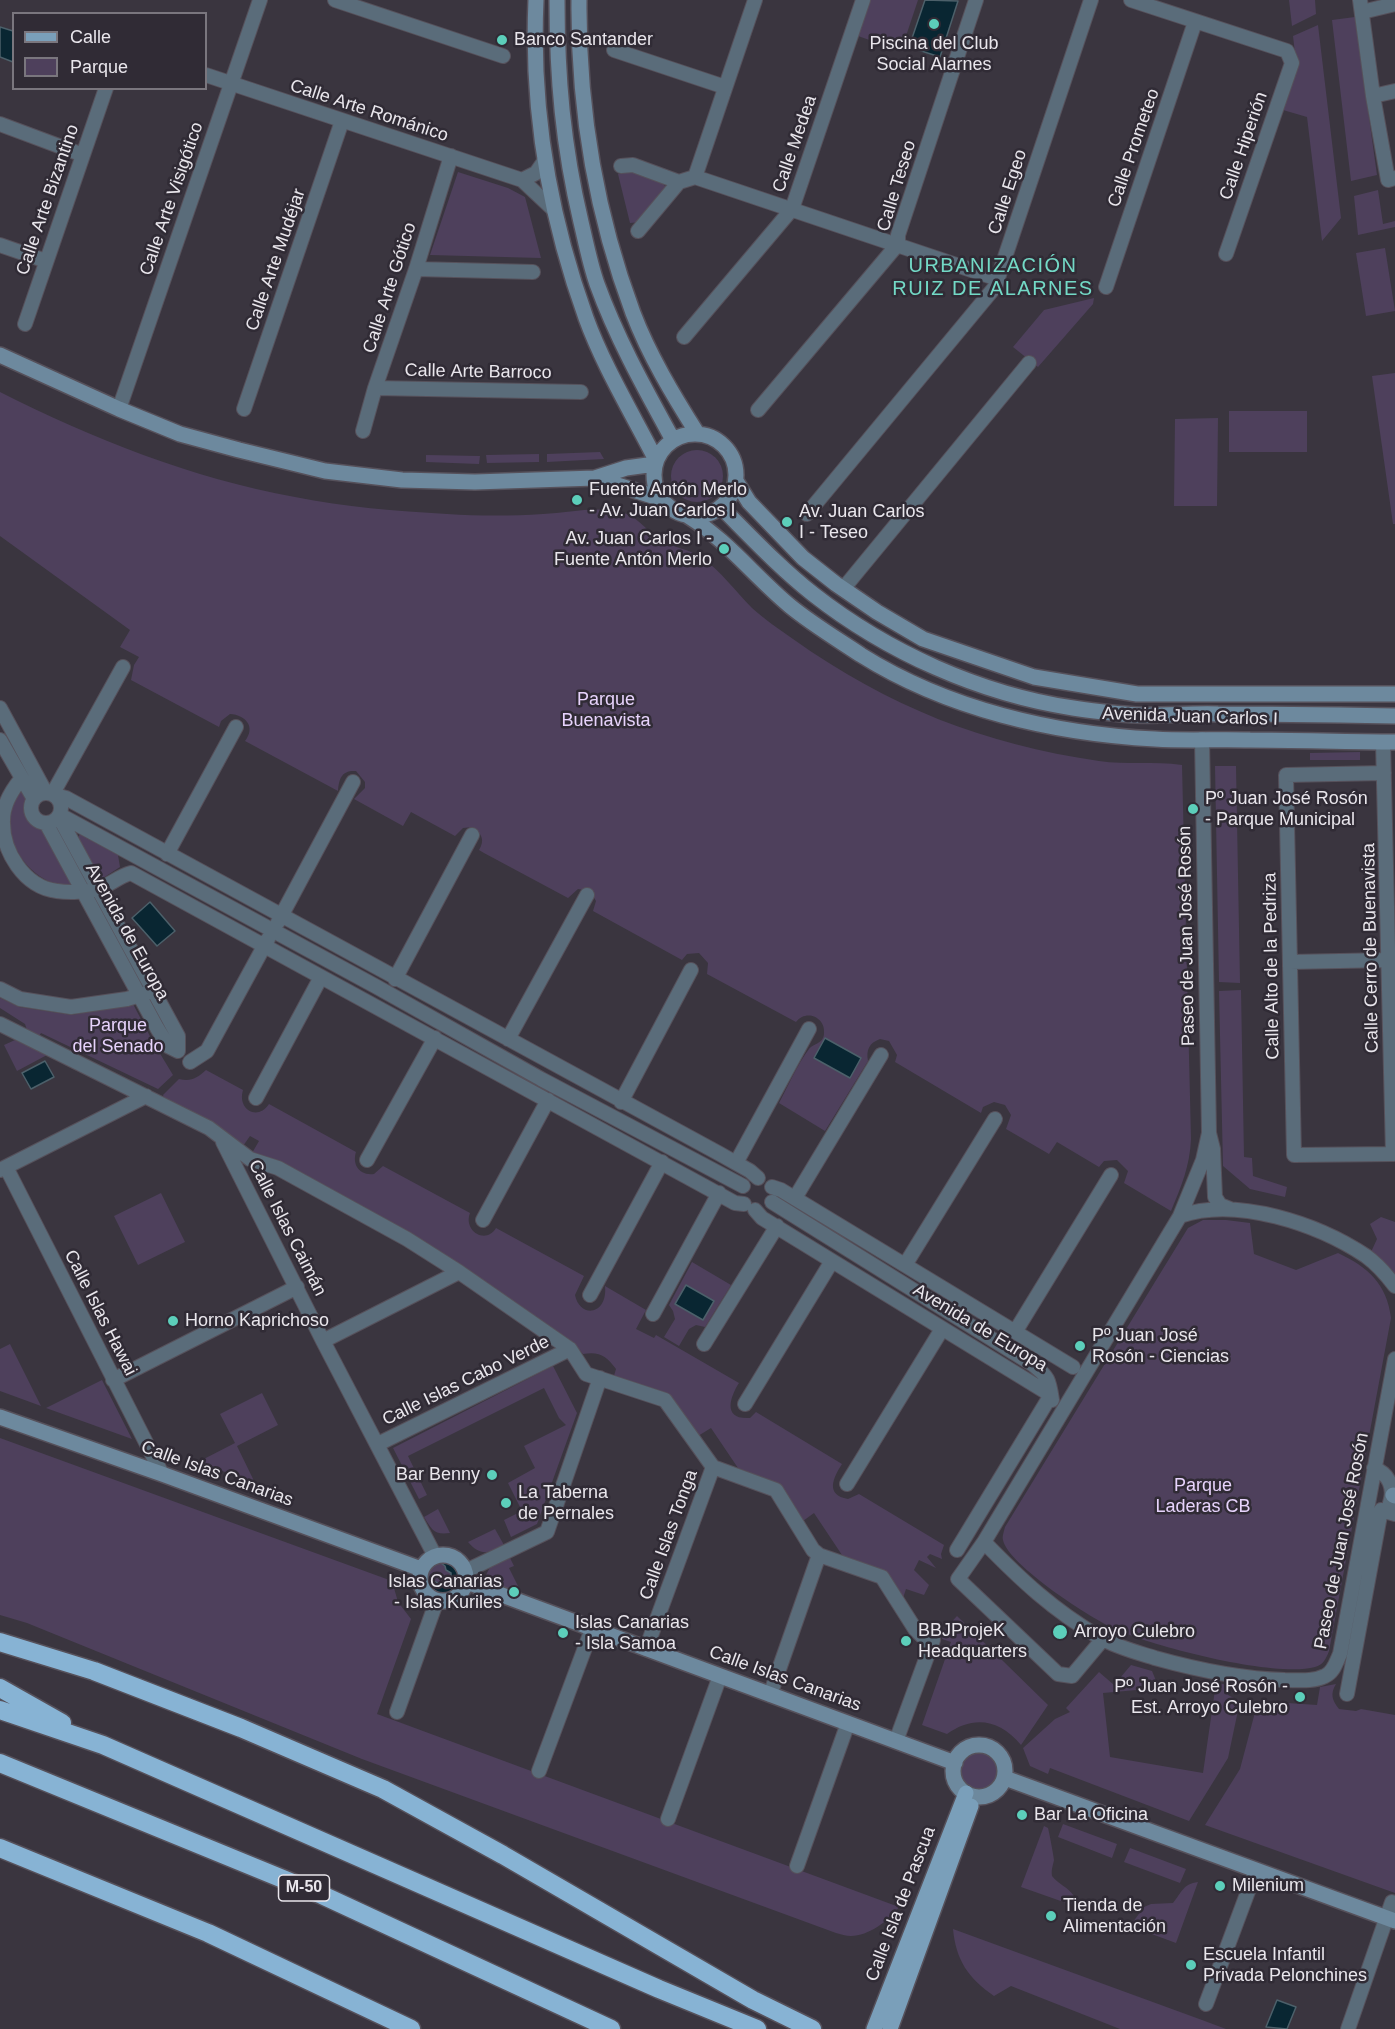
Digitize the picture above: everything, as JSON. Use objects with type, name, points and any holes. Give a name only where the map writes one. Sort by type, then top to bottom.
[{"type":"highway","points":[[0,1642],[94,1671],[241,1728],[383,1789],[503,1855],[753,2000],[812,2029]]},
{"type":"highway","points":[[0,1688],[103,1745]]},
{"type":"highway","points":[[0,1710],[103,1745],[659,1989],[757,2029]]},
{"type":"highway","name":"M-50","points":[[0,1763],[322,1895],[611,2029]]},
{"type":"highway","points":[[0,1848],[208,1933],[411,2029]]},
{"type":"main road","points":[[536,0],[538,117],[555,211],[586,319],[656,462]]},
{"type":"main road","points":[[557,0],[560,95],[565,141],[574,191],[596,282],[623,347],[673,440]]},
{"type":"main road","points":[[579,0],[582,102],[590,159],[608,233],[633,315],[676,401],[697,433]]},
{"type":"main road","points":[[0,355],[180,434],[325,471],[402,480],[475,483],[595,478],[626,468],[656,462]]},
{"type":"main road","points":[[697,433],[713,437],[726,447],[735,462],[736,481],[732,494],[722,507],[705,515],[688,516],[672,509],[662,500],[655,485],[656,462],[666,445],[673,440],[697,433]]},
{"type":"main road","points":[[626,468],[638,460],[644,450],[645,440]]},
{"type":"main road","points":[[595,478],[662,500]]},
{"type":"main road","name":"Avenida Juan Carlos I","points":[[736,481],[749,502],[768,523],[803,558],[843,589],[923,639],[969,656],[1045,679],[1137,694],[1395,694]]},
{"type":"main road","name":"Avenida Juan Carlos I","points":[[722,507],[783,570],[814,595],[879,639],[957,676],[1001,691],[1072,708],[1135,715],[1395,716]]},
{"type":"main road","name":"Avenida Juan Carlos I","points":[[688,516],[722,540],[791,606],[826,633],[864,657],[901,676],[945,696],[991,712],[1038,724],[1096,734],[1132,737],[1389,742]]},
{"type":"main road","name":"Calle Islas Canarias","points":[[0,1418],[162,1474],[421,1569]]},
{"type":"main road","points":[[443,1555],[454,1558],[466,1576],[458,1595],[451,1600],[437,1600],[426,1594],[422,1587],[421,1569],[435,1557],[443,1555]]},
{"type":"main road","name":"Calle Islas Canarias","points":[[466,1576],[592,1629],[955,1763]]},
{"type":"main road","points":[[975,1746],[991,1748],[1002,1759],[1005,1778],[994,1792],[985,1796],[971,1795],[955,1780],[955,1763],[960,1754],[967,1749],[975,1746]]},
{"type":"main road","points":[[1005,1778],[1391,1919]]},
{"type":"main road","name":"Calle Isla de Pascua","points":[[890,2029],[893,1999],[926,1898],[949,1834],[971,1795]]},
{"type":"main road","name":"Calle Isla de Pascua","points":[[874,2029],[893,1999]]},
{"type":"street","name":"Calle Arte Visigótico","points":[[119,409],[260,0]]},
{"type":"street","points":[[335,0],[503,57]]},
{"type":"street","points":[[695,177],[755,0]]},
{"type":"street","name":"Calle Medea","points":[[684,337],[792,209],[863,0]]},
{"type":"street","name":"Calle Teseo","points":[[758,410],[898,244],[898,235],[976,0]]},
{"type":"street","name":"Calle Egeo","points":[[807,514],[989,296],[998,279],[1092,0]]},
{"type":"street","points":[[1131,0],[1195,22]]},
{"type":"street","points":[[1392,179],[1373,96],[1361,6],[1395,4]]},
{"type":"street","name":"Calle Hiperión","points":[[1195,22],[1287,51],[1292,63],[1226,254]]},
{"type":"street","name":"Calle Prometeo","points":[[1106,287],[1195,22]]},
{"type":"street","points":[[614,50],[725,87]]},
{"type":"street","name":"Calle Arte Románico","points":[[207,75],[522,180],[555,211]]},
{"type":"street","name":"Calle Arte Bizantino","points":[[25,324],[105,90]]},
{"type":"street","points":[[1373,96],[1395,91]]},
{"type":"street","name":"Calle Arte Mudéjar","points":[[244,409],[342,121]]},
{"type":"street","points":[[0,124],[83,155]]},
{"type":"street","name":"Calle Arte Gótico","points":[[363,431],[451,156]]},
{"type":"street","points":[[522,180],[536,173],[545,160]]},
{"type":"street","points":[[621,166],[633,165],[679,182]]},
{"type":"street","points":[[638,231],[679,182],[695,177],[998,279]]},
{"type":"street","points":[[0,245],[46,261]]},
{"type":"street","points":[[416,269],[533,272]]},
{"type":"street","points":[[843,589],[1029,363]]},
{"type":"street","name":"Calle Arte Barroco","points":[[375,388],[580,392]]},
{"type":"street","points":[[0,740],[21,778],[47,795],[60,801],[62,809],[55,818],[39,822],[34,818],[31,809],[47,795],[123,667]]},
{"type":"street","points":[[0,708],[47,795]]},
{"type":"street","points":[[167,854],[236,727]]},
{"type":"street","name":"Paseo de Juan José Rosón","points":[[1202,739],[1209,1133],[1213,1149],[1215,1197],[1220,1205],[1230,1209]]},
{"type":"street","name":"Calle Cerro de Buenavista","points":[[1389,742],[1384,773],[1389,960],[1393,1004],[1394,1154]]},
{"type":"street","name":"Calle Alto de la Pedriza","points":[[1384,773],[1286,776],[1294,1155],[1394,1154]]},
{"type":"street","points":[[21,778],[12,789],[2,819],[9,855],[24,874],[40,886],[56,891],[99,889]]},
{"type":"street","points":[[190,1062],[207,1051],[353,782]]},
{"type":"street","points":[[47,795],[66,798],[394,979],[447,1005],[736,1163],[758,1178],[766,1180],[772,1187],[774,1196],[768,1207],[750,1207],[741,1192],[747,1182],[758,1178]]},
{"type":"street","name":"Avenida de Europa","points":[[55,818],[84,891],[147,993]]},
{"type":"street","name":"Avenida de Europa","points":[[55,818],[99,889],[147,993]]},
{"type":"street","name":"Avenida de Europa","points":[[55,818],[273,931],[541,1079],[743,1186]]},
{"type":"street","points":[[394,979],[472,835]]},
{"type":"street","name":"Avenida de Europa","points":[[99,889],[122,875],[131,873],[735,1203],[750,1207],[762,1218],[942,1329],[1051,1392]]},
{"type":"street","points":[[508,1039],[587,895]]},
{"type":"street","points":[[1290,962],[1389,960]]},
{"type":"street","points":[[621,1102],[691,970]]},
{"type":"street","points":[[256,1098],[321,977]]},
{"type":"street","points":[[377,987],[384,1011]]},
{"type":"street","points":[[0,989],[20,999],[70,1007],[147,993]]},
{"type":"street","points":[[447,1005],[450,1028]]},
{"type":"street","points":[[736,1163],[809,1029]]},
{"type":"street","points":[[4,1031],[146,1096],[209,1128],[250,1159],[278,1168],[354,1209],[459,1272],[570,1349],[586,1374],[665,1400],[713,1467],[776,1490],[813,1550],[819,1555],[882,1577],[915,1629],[922,1636],[933,1640],[896,1741]]},
{"type":"street","points":[[367,1160],[435,1038]]},
{"type":"street","points":[[795,1198],[881,1055]]},
{"type":"street","points":[[491,1069],[510,1061]]},
{"type":"street","points":[[541,1079],[562,1069]]},
{"type":"street","points":[[3,1169],[146,1096]]},
{"type":"street","points":[[483,1221],[548,1100]]},
{"type":"street","points":[[604,1112],[609,1134]]},
{"type":"street","points":[[905,1265],[995,1119]]},
{"type":"street","points":[[671,1128],[675,1150]]},
{"type":"street","name":"Paseo de Juan José Rosón","points":[[1103,1639],[1072,1676],[1058,1674],[958,1579],[985,1540],[1180,1216],[1203,1160],[1209,1133]]},
{"type":"street","name":"Calle Islas Caimán","points":[[222,1139],[435,1557]]},
{"type":"street","points":[[590,1295],[662,1162]]},
{"type":"street","name":"Calle Islas Hawai","points":[[3,1169],[162,1474]]},
{"type":"street","points":[[1016,1332],[1111,1175]]},
{"type":"street","name":"Avenida de Europa","points":[[772,1187],[795,1198],[1016,1332],[1069,1368]]},
{"type":"street","points":[[653,1314],[719,1193]]},
{"type":"street","name":"Avenida de Europa","points":[[772,1202],[1037,1368],[1052,1385],[1054,1408],[1052,1429]]},
{"type":"street","points":[[1180,1216],[1195,1211],[1230,1209],[1264,1214],[1289,1221],[1334,1239],[1370,1259],[1395,1286]]},
{"type":"street","points":[[839,1225],[845,1248]]},
{"type":"street","points":[[704,1344],[777,1226]]},
{"type":"street","points":[[745,1404],[832,1261]]},
{"type":"street","name":"Avenida de Europa","points":[[877,1268],[887,1295]]},
{"type":"street","points":[[323,1341],[459,1272]]},
{"type":"street","points":[[113,1380],[297,1287]]},
{"type":"street","name":"Avenida de Europa","points":[[933,1302],[962,1300]]},
{"type":"street","points":[[847,1484],[942,1329]]},
{"type":"street","name":"Calle Islas Cabo Verde","points":[[378,1444],[570,1349]]},
{"type":"street","name":"Avenida de Europa","points":[[1037,1368],[1044,1370],[1069,1368],[1086,1364],[1095,1358]]},
{"type":"street","name":"Paseo de Juan José Rosón","points":[[985,1540],[1022,1581],[1059,1612],[1103,1639],[1134,1652],[1192,1668],[1253,1679],[1314,1680],[1326,1676],[1333,1671],[1340,1654],[1367,1510],[1385,1473],[1395,1359]]},
{"type":"street","name":"Avenida de Europa","points":[[1051,1392],[1057,1378],[1069,1368]]},
{"type":"street","points":[[466,1576],[547,1532],[600,1378]]},
{"type":"street","points":[[957,1550],[1051,1392]]},
{"type":"street","name":"Calle Islas Tonga","points":[[646,1649],[713,1467]]},
{"type":"street","points":[[1347,1694],[1388,1505],[1394,1495],[1392,1483],[1385,1473]]},
{"type":"street","points":[[1367,1510],[1388,1512]]},
{"type":"street","points":[[970,1528],[985,1540]]},
{"type":"street","points":[[770,1695],[819,1555]]},
{"type":"street","points":[[397,1712],[437,1600]]},
{"type":"street","points":[[539,1771],[592,1629]]},
{"type":"street","points":[[1333,1671],[1341,1677],[1350,1679]]},
{"type":"street","points":[[668,1819],[720,1676]]},
{"type":"street","points":[[797,1866],[848,1723]]},
{"type":"street","points":[[1206,2004],[1256,1870]]},
{"type":"street","points":[[1347,2029],[1391,1919],[1392,1902]]},
{"type":"green space","points":[[870,0],[918,0],[901,51],[858,36]]},
{"type":"green space","points":[[1289,0],[1315,0],[1316,14],[1292,26]]},
{"type":"green space","points":[[1355,17],[1377,175],[1351,181],[1332,20]]},
{"type":"green space","points":[[1318,25],[1341,218],[1322,241],[1307,117],[1283,110],[1297,70],[1293,36]]},
{"type":"green space","points":[[632,171],[662,181],[666,188],[640,222],[630,223],[618,174]]},
{"type":"green space","points":[[458,172],[508,188],[525,197],[541,258],[430,255]]},
{"type":"green space","points":[[1378,190],[1383,224],[1395,221],[1395,227],[1358,235],[1354,196]]},
{"type":"green space","points":[[1385,248],[1395,311],[1366,316],[1356,253]]},
{"type":"green space","points":[[1094,298],[1093,304],[1038,367],[1013,347],[1044,310]]},
{"type":"green space","points":[[1395,373],[1395,524],[1393,524],[1372,376]]},
{"type":"green space","name":"Parque Buenavista","points":[[0,392],[71,426],[143,455],[218,479],[295,497],[371,508],[459,515],[519,515],[582,510],[611,510],[625,514],[635,519],[662,541],[691,552],[709,563],[752,608],[793,639],[829,663],[901,703],[977,733],[1056,754],[1109,762],[1182,765],[1191,1139],[1187,1167],[1171,1211],[1124,1183],[1128,1171],[1117,1160],[1104,1161],[1099,1167],[1057,1142],[1049,1154],[1006,1129],[1011,1115],[1005,1105],[994,1102],[983,1107],[981,1113],[895,1062],[897,1055],[889,1041],[880,1039],[871,1045],[867,1053],[868,1061],[825,1131],[779,1103],[809,1049],[820,1042],[823,1037],[824,1028],[819,1019],[805,1016],[796,1022],[707,974],[708,963],[699,953],[687,954],[682,960],[593,911],[596,901],[590,891],[578,889],[568,898],[484,853],[479,850],[482,837],[473,827],[463,828],[455,836],[411,812],[403,826],[354,799],[365,788],[365,782],[356,771],[344,773],[339,782],[338,791],[245,741],[250,731],[245,719],[230,714],[221,721],[219,727],[131,680],[134,665],[139,657],[120,647],[130,630],[0,536]]},
{"type":"green space","points":[[1229,411],[1307,411],[1307,452],[1229,452]]},
{"type":"green space","points":[[1218,418],[1217,506],[1174,506],[1175,419]]},
{"type":"green space","points":[[697,450],[707,452],[715,458],[721,466],[723,476],[721,486],[715,494],[707,500],[697,502],[687,500],[679,494],[673,486],[671,476],[673,466],[679,458],[687,452]]},
{"type":"green space","points":[[600,452],[604,459],[547,462],[547,454]]},
{"type":"green space","points":[[539,454],[539,462],[487,463],[486,455]]},
{"type":"green space","points":[[426,455],[480,456],[479,464],[426,462]]},
{"type":"green space","points":[[1360,752],[1360,760],[1310,760],[1310,753]]},
{"type":"green space","points":[[1215,766],[1236,766],[1240,983],[1219,982]]},
{"type":"green space","points":[[22,788],[27,798],[24,810],[33,825],[43,829],[74,885],[63,885],[42,878],[25,863],[19,854],[11,833],[10,821],[14,804]]},
{"type":"green space","points":[[80,834],[118,855],[120,867],[100,880],[78,838]]},
{"type":"green space","points":[[1241,990],[1244,1157],[1252,1158],[1253,1176],[1287,1187],[1285,1197],[1250,1189],[1223,1166],[1219,991]]},
{"type":"green space","name":"Parque del Senado","points":[[0,998],[19,1007],[72,1015],[133,1004],[173,1075],[158,1089],[41,1033],[37,1040],[28,1033],[25,1024],[0,1008]]},
{"type":"green space","points":[[15,1040],[47,1055],[17,1071],[4,1045]]},
{"type":"green space","points":[[206,1070],[243,1090],[243,1103],[250,1111],[259,1112],[269,1104],[356,1152],[356,1165],[364,1173],[374,1174],[383,1166],[470,1213],[470,1225],[477,1234],[487,1235],[496,1228],[584,1276],[575,1295],[582,1308],[593,1310],[598,1308],[605,1296],[605,1286],[646,1310],[636,1329],[654,1338],[656,1335],[739,1383],[731,1401],[735,1415],[750,1418],[756,1412],[842,1464],[833,1485],[836,1494],[848,1499],[859,1494],[944,1545],[942,1559],[930,1554],[927,1557],[936,1568],[919,1560],[914,1570],[929,1585],[924,1595],[906,1589],[903,1598],[885,1573],[844,1558],[814,1513],[803,1521],[780,1485],[738,1468],[711,1428],[698,1436],[675,1404],[613,1379],[616,1369],[606,1358],[594,1353],[583,1354],[576,1346],[462,1266],[378,1215],[280,1162],[252,1153],[259,1141],[250,1136],[243,1146],[165,1101],[163,1095],[179,1079],[194,1079]]},
{"type":"green space","points":[[161,1193],[185,1242],[138,1265],[114,1216]]},
{"type":"green space","points":[[1381,1217],[1395,1222],[1395,1274],[1371,1252],[1377,1239],[1370,1224]]},
{"type":"green space","name":"Parque Laderas CB","points":[[1203,1220],[1250,1223],[1254,1254],[1296,1270],[1338,1253],[1349,1258],[1374,1278],[1389,1306],[1391,1318],[1329,1651],[1324,1661],[1315,1667],[1297,1669],[1245,1665],[1159,1645],[1117,1630],[1072,1604],[1035,1577],[1008,1551],[1003,1540],[1005,1527],[1188,1228]]},
{"type":"green space","points":[[692,1262],[731,1285],[705,1327],[696,1325],[689,1329],[679,1346],[664,1337],[675,1319],[669,1305]]},
{"type":"green space","points":[[10,1344],[41,1406],[0,1391],[0,1349]]},
{"type":"green space","points":[[553,1366],[577,1413],[537,1524],[511,1537],[504,1520],[522,1511],[508,1483],[535,1468],[524,1446],[566,1425],[559,1418],[544,1388],[408,1456],[427,1495],[419,1499],[393,1448]]},
{"type":"green space","points":[[102,1380],[132,1439],[46,1408]]},
{"type":"green space","points":[[262,1393],[278,1425],[237,1446],[255,1483],[198,1462],[235,1443],[220,1414]]},
{"type":"green space","points":[[0,1438],[392,1581],[398,1602],[411,1619],[377,1714],[899,1907],[871,1931],[851,1936],[836,1933],[362,1759],[27,1623],[0,1615]]},
{"type":"green space","points":[[438,1509],[450,1533],[434,1531],[424,1517]]},
{"type":"green space","points":[[495,1529],[504,1545],[499,1548],[481,1552],[468,1542]]},
{"type":"green space","points":[[510,1558],[514,1566],[509,1568],[519,1588],[514,1592],[490,1582],[486,1575],[490,1567]]},
{"type":"green space","points":[[445,1560],[442,1561],[452,1575],[441,1585],[429,1584],[427,1574],[430,1567],[437,1561]]},
{"type":"green space","points":[[957,1616],[1048,1705],[1021,1745],[1004,1730],[986,1723],[967,1724],[947,1734],[922,1725],[951,1642],[942,1639],[945,1629]]},
{"type":"green space","points":[[1131,1665],[1152,1671],[1159,1688],[1103,1693],[1110,1757],[1203,1773],[1216,1683],[1229,1685],[1228,1695],[1240,1701],[1228,1758],[1189,1821],[1050,1768],[1048,1774],[1030,1766],[1023,1748],[1055,1719],[1070,1712],[1066,1708],[1099,1672],[1114,1685]]},
{"type":"green space","points":[[1336,1684],[1333,1697],[1339,1709],[1356,1711],[1361,1709],[1395,1715],[1395,1893],[1205,1825],[1240,1769],[1258,1701],[1317,1705],[1320,1687]]},
{"type":"green space","points":[[979,1753],[992,1758],[997,1771],[992,1784],[979,1789],[966,1784],[961,1771],[966,1758]]},
{"type":"green space","points":[[1063,1824],[1117,1844],[1112,1858],[1058,1837]]},
{"type":"green space","points":[[1044,1826],[1048,1828],[1054,1858],[1052,1876],[1074,1896],[1072,1905],[1021,1887]]},
{"type":"green space","points":[[1130,1848],[1186,1869],[1180,1883],[1124,1862]]},
{"type":"green space","points":[[1198,1882],[1176,1943],[1130,1926],[1144,1907],[1151,1904],[1173,1903],[1186,1887]]},
{"type":"green space","points":[[953,1929],[1226,2029],[1120,2029],[1011,1986],[994,1996],[970,1975],[960,1959]]},
{"type":"water","name":"Piscina del Club Social Alarnes","points":[[925,0],[958,1],[940,57],[909,47]]},
{"type":"water","points":[[0,27],[12,31],[12,62],[0,57]]},
{"type":"water","points":[[150,902],[175,931],[157,946],[132,918]]},
{"type":"water","points":[[825,1038],[861,1058],[850,1078],[814,1058]]},
{"type":"water","points":[[45,1061],[54,1077],[31,1089],[22,1073]]},
{"type":"water","points":[[686,1285],[714,1301],[703,1320],[675,1304]]},
{"type":"water","points":[[445,1560],[457,1568],[460,1576],[455,1590],[440,1593],[429,1584],[432,1580],[441,1585],[451,1577],[451,1573],[441,1563]]},
{"type":"water","points":[[1277,2000],[1296,2007],[1287,2029],[1266,2027]]},
{"type":"place","name":"Piscina del Club Social Alarnes","points":[[934,24]]},
{"type":"place","name":"Banco Santander","points":[[502,40]]},
{"type":"place","name":"Fuente Antón Merlo - Av. Juan Carlos I","points":[[577,500]]},
{"type":"place","name":"Av. Juan Carlos I - Teseo","points":[[787,522]]},
{"type":"place","name":"Av. Juan Carlos I - Fuente Antón Merlo","points":[[724,549]]},
{"type":"place","name":"Pº Juan José Rosón - Parque Municipal","points":[[1193,809]]},
{"type":"place","name":"Horno Kaprichoso","points":[[173,1321]]},
{"type":"place","name":"Pº Juan José Rosón - Ciencias","points":[[1080,1346]]},
{"type":"place","name":"Bar Benny","points":[[492,1475]]},
{"type":"place","name":"La Taberna de Pernales","points":[[506,1503]]},
{"type":"place","name":"Islas Canarias - Islas Kuriles","points":[[514,1592]]},
{"type":"place","name":"Arroyo Culebro","points":[[1060,1632]]},
{"type":"place","name":"Islas Canarias - Isla Samoa","points":[[563,1633]]},
{"type":"place","name":"BBJProjeK Headquarters","points":[[906,1641]]},
{"type":"place","name":"Pº Juan José Rosón - Est. Arroyo Culebro","points":[[1300,1697]]},
{"type":"place","name":"Bar La Oficina","points":[[1022,1815]]},
{"type":"place","name":"Milenium","points":[[1220,1886]]},
{"type":"place","name":"Tienda de Alimentación","points":[[1051,1916]]},
{"type":"place","name":"Escuela Infantil Privada Pelonchines","points":[[1191,1965]]},
{"type":"district","name":"URBANIZACIÓN RUIZ DE ALARNES","points":[[993,278]]}]
